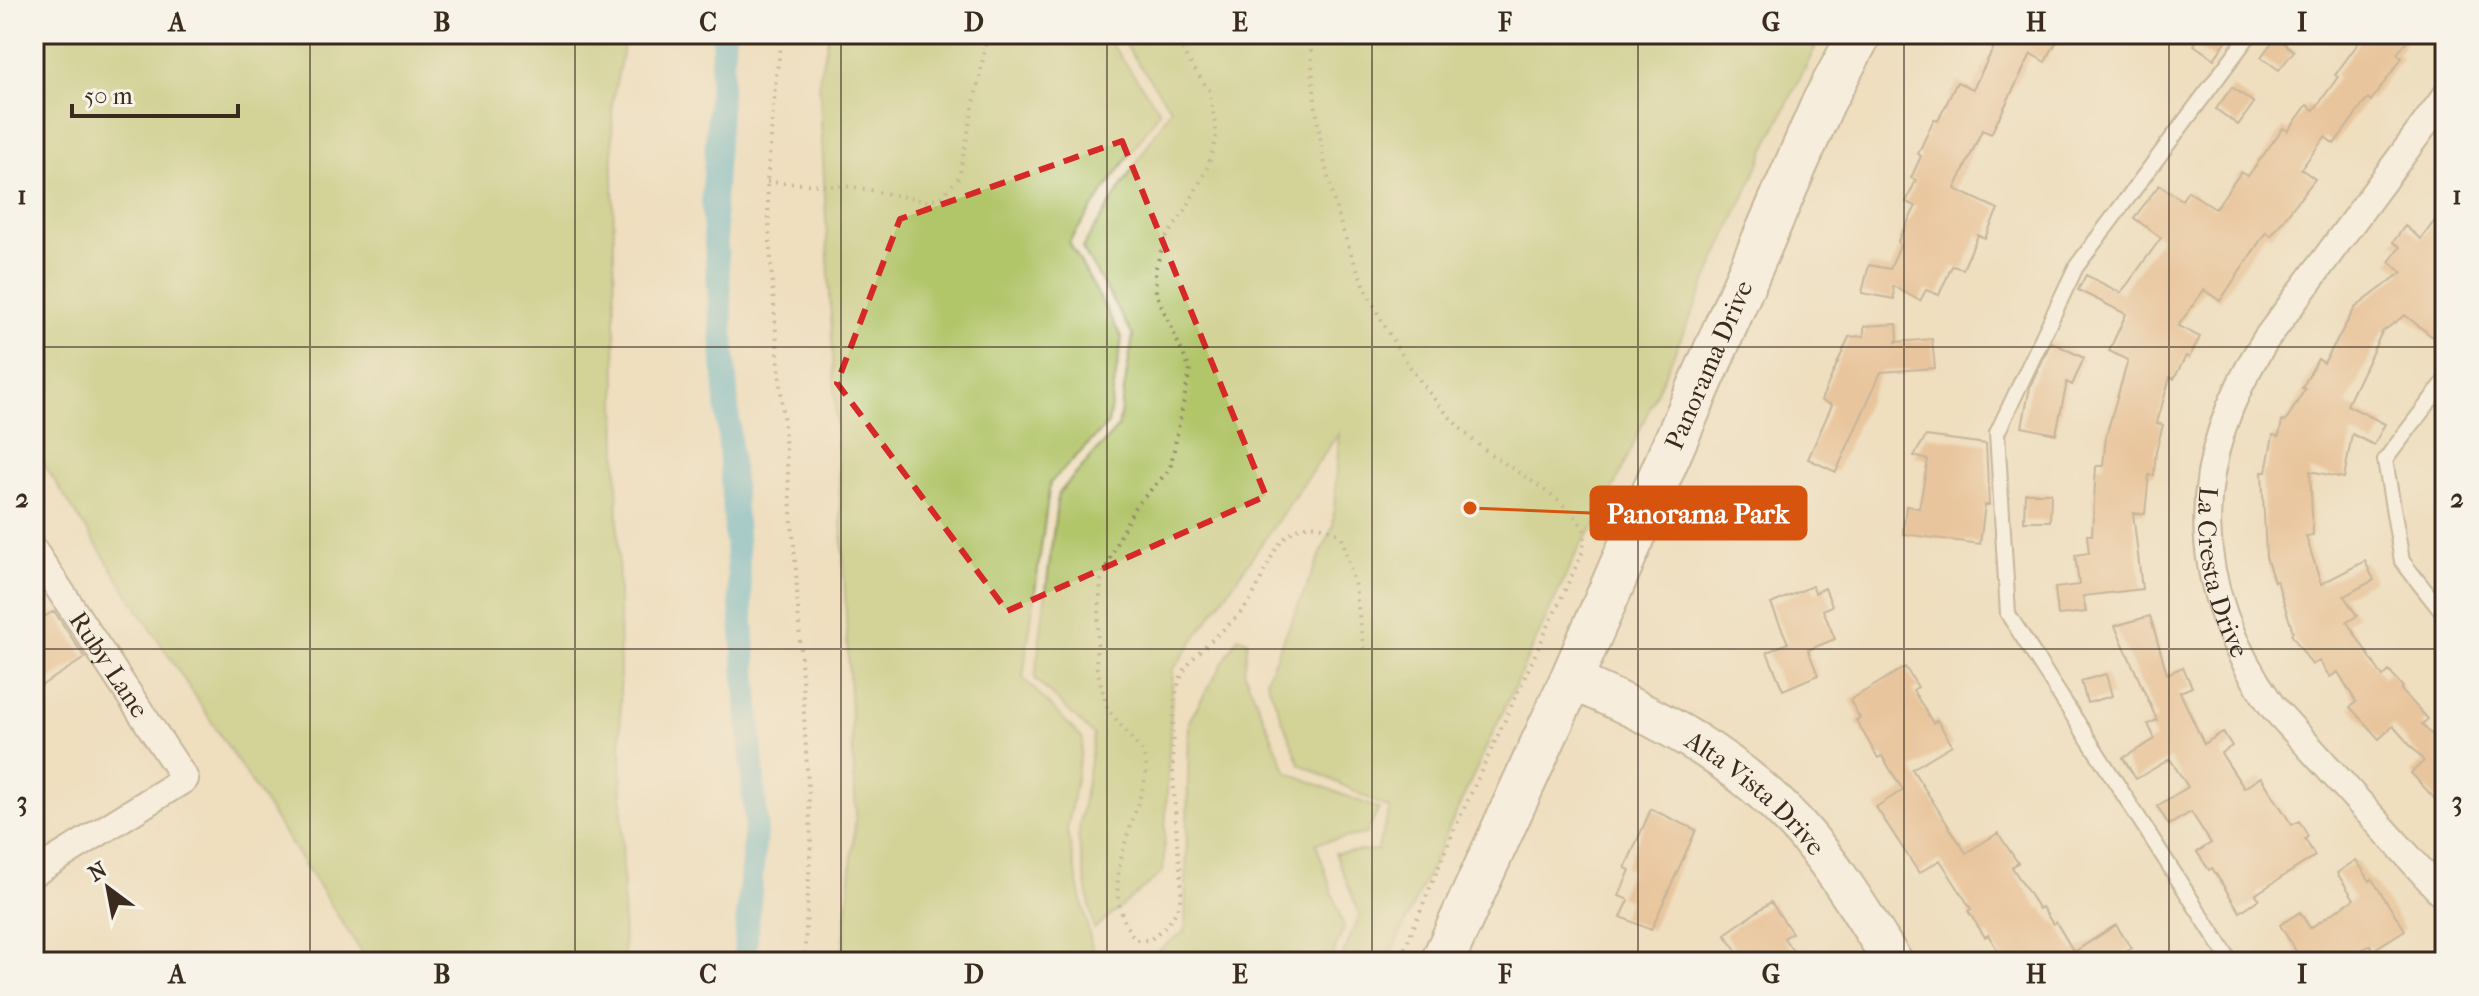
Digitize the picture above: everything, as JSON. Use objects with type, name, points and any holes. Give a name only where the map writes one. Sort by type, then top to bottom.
[{"type":"main road","name":"Panorama Drive","points":[[1442,962],[1571,680],[1823,103],[1860,34]]},
{"type":"street","name":"La Cresta Drive","points":[[2445,97],[2247,369],[2228,407],[2215,447],[2208,489],[2207,526],[2210,562],[2219,604],[2251,676],[2272,706],[2445,897]]},
{"type":"street","name":"Ruby Lane","points":[[34,551],[185,779],[34,873]]},
{"type":"street","name":"Alta Vista Drive","points":[[1571,680],[1634,707],[1685,734],[1762,791],[1800,828],[1832,869],[1893,962]]},
{"type":"lane","points":[[2231,962],[2008,614],[1997,433],[2076,267],[2250,34]]},
{"type":"lane","points":[[2445,381],[2385,460],[2402,561],[2445,616]]},
{"type":"path","points":[[783,34],[776,76],[767,182],[772,282],[796,571],[811,840],[804,962]]},
{"type":"path","points":[[767,182],[854,187],[926,201],[942,196],[959,177],[988,34]]},
{"type":"path","points":[[1177,34],[1186,57],[1209,90],[1217,135],[1208,166],[1185,211],[1165,239],[1155,270],[1156,293],[1190,370],[1170,469],[1135,507],[1101,581],[1096,665],[1107,708],[1143,753],[1147,769],[1116,878],[1123,923],[1136,940],[1150,940],[1174,917],[1182,889],[1174,788],[1174,710],[1179,679],[1210,640],[1245,609],[1289,533],[1305,525],[1325,525],[1342,537],[1355,587],[1364,648]]},
{"type":"path","points":[[1311,34],[1311,59],[1324,163],[1344,241],[1368,296],[1400,353],[1459,427],[1485,451],[1568,509],[1585,531],[1583,551],[1455,828],[1399,962]]},
{"type":"highlighted area","points":[[1122,141],[1266,496],[1007,611],[837,383],[900,219]]},
{"type":"green space","points":[[34,34],[626,34],[612,104],[624,962],[368,962],[34,449]]},
{"type":"green space","points":[[829,34],[1104,34],[1160,111],[1069,242],[1122,338],[1108,424],[1050,483],[1023,678],[1083,739],[1067,831],[1095,962],[842,962],[856,814],[819,79]]},
{"type":"green space","points":[[1120,34],[1822,34],[1770,139],[1599,521],[1579,547],[1387,962],[1340,962],[1360,915],[1335,853],[1377,850],[1390,809],[1300,764],[1266,679],[1333,526],[1339,433],[1173,670],[1163,872],[1094,929],[1078,837],[1094,735],[1035,679],[1058,494],[1118,427],[1133,336],[1082,248],[1171,109]]},
{"type":"green space","points":[[1238,637],[1248,641],[1244,672],[1287,772],[1379,809],[1366,834],[1316,843],[1344,928],[1330,962],[1143,962],[1185,931],[1189,721]]},
{"type":"building","points":[[1997,34],[2061,34],[2045,62],[2031,54],[1991,134],[1982,130],[1955,189],[1998,209],[1985,238],[1978,235],[1963,269],[1952,266],[1939,295],[1926,290],[1920,301],[1893,286],[1894,299],[1862,293],[1869,265],[1890,269],[1900,246],[1898,241],[1916,206],[1906,202],[1916,180],[1911,178],[1934,119],[1938,121],[1957,82],[1973,89],[2000,35]]},
{"type":"building","points":[[2201,34],[2231,34],[2214,59],[2194,45]]},
{"type":"building","points":[[2365,34],[2412,34],[2397,54],[2402,58],[2371,101],[2368,98],[2334,144],[2325,137],[2301,169],[2315,179],[2271,236],[2266,232],[2220,301],[2204,290],[2178,326],[2200,337],[2174,379],[2170,377],[2157,423],[2163,425],[2154,475],[2149,475],[2145,514],[2133,513],[2142,589],[2083,596],[2086,612],[2058,615],[2055,588],[2079,585],[2075,555],[2089,553],[2087,535],[2092,535],[2096,466],[2103,466],[2106,436],[2128,360],[2109,351],[2126,314],[2078,290],[2086,275],[2121,293],[2161,238],[2134,218],[2159,185],[2182,200],[2188,191],[2215,209],[2241,172],[2248,176],[2283,128],[2288,131],[2307,105],[2314,110]]},
{"type":"building","points":[[2276,37],[2294,51],[2279,70],[2261,57]]},
{"type":"building","points":[[2232,87],[2254,103],[2238,125],[2216,109]]},
{"type":"building","points":[[2445,207],[2445,347],[2405,315],[2382,332],[2347,405],[2385,424],[2374,445],[2352,434],[2344,478],[2310,471],[2313,535],[2306,536],[2321,584],[2365,561],[2374,580],[2344,596],[2357,616],[2347,622],[2383,677],[2389,671],[2403,687],[2401,690],[2428,719],[2422,724],[2445,749],[2445,810],[2411,773],[2424,761],[2393,726],[2379,739],[2350,707],[2356,702],[2338,672],[2330,677],[2319,661],[2312,665],[2291,634],[2293,632],[2277,581],[2274,582],[2266,557],[2262,472],[2266,472],[2273,435],[2279,436],[2282,421],[2285,422],[2305,389],[2302,388],[2318,359],[2324,363],[2355,308],[2402,272],[2389,262],[2400,247],[2393,242],[2405,226],[2421,239]]},
{"type":"building","points":[[1897,324],[1896,342],[1932,339],[1935,368],[1881,372],[1836,472],[1808,459],[1832,405],[1821,400],[1849,337],[1864,336],[1864,326]]},
{"type":"building","points":[[2051,342],[2084,358],[2072,385],[2067,382],[2056,434],[2022,427],[2030,387]]},
{"type":"building","points":[[1926,436],[1986,444],[1989,505],[1985,505],[1980,544],[1903,534],[1906,506],[1919,508],[1928,460],[1914,456]]},
{"type":"building","points":[[2025,493],[2051,493],[2050,521],[2024,521]]},
{"type":"building","points":[[1812,586],[1815,593],[1825,588],[1832,606],[1823,610],[1835,639],[1808,650],[1818,675],[1783,690],[1767,652],[1788,643],[1771,604]]},
{"type":"building","points":[[54,611],[85,658],[34,690],[34,623]]},
{"type":"building","points":[[2150,616],[2167,674],[2183,667],[2192,687],[2180,692],[2204,744],[2223,732],[2232,746],[2221,753],[2244,788],[2261,777],[2292,825],[2299,821],[2315,856],[2256,894],[2259,899],[2240,912],[2212,868],[2209,870],[2197,852],[2211,843],[2191,812],[2169,825],[2157,806],[2188,787],[2170,759],[2136,779],[2123,758],[2155,739],[2148,724],[2157,720],[2115,626]]},
{"type":"building","points":[[1905,667],[1918,687],[1913,690],[1933,723],[1937,720],[1952,745],[1912,769],[1966,853],[1998,833],[2018,863],[2012,867],[2039,909],[2042,907],[2053,924],[2056,922],[2074,952],[2116,925],[2131,948],[2109,962],[2005,962],[1968,911],[1971,909],[1940,860],[1919,873],[1876,807],[1903,790],[1882,756],[1878,758],[1856,720],[1860,718],[1850,700]]},
{"type":"building","points":[[2106,674],[2112,696],[2087,703],[2081,681]]},
{"type":"building","points":[[1651,809],[1696,830],[1651,930],[1621,917],[1629,900],[1619,896],[1630,870],[1625,868]]},
{"type":"building","points":[[2356,860],[2405,930],[2373,950],[2370,945],[2343,962],[2303,962],[2280,925],[2300,912],[2310,928],[2354,899],[2337,873]]},
{"type":"building","points":[[1771,902],[1792,933],[1784,938],[1800,962],[1756,962],[1751,953],[1742,959],[1725,934]]},
{"type":"waterway","points":[[724,34],[713,203],[756,823],[744,962]]},
{"type":"place","name":"Panorama Park","points":[[1470,508]]}]
